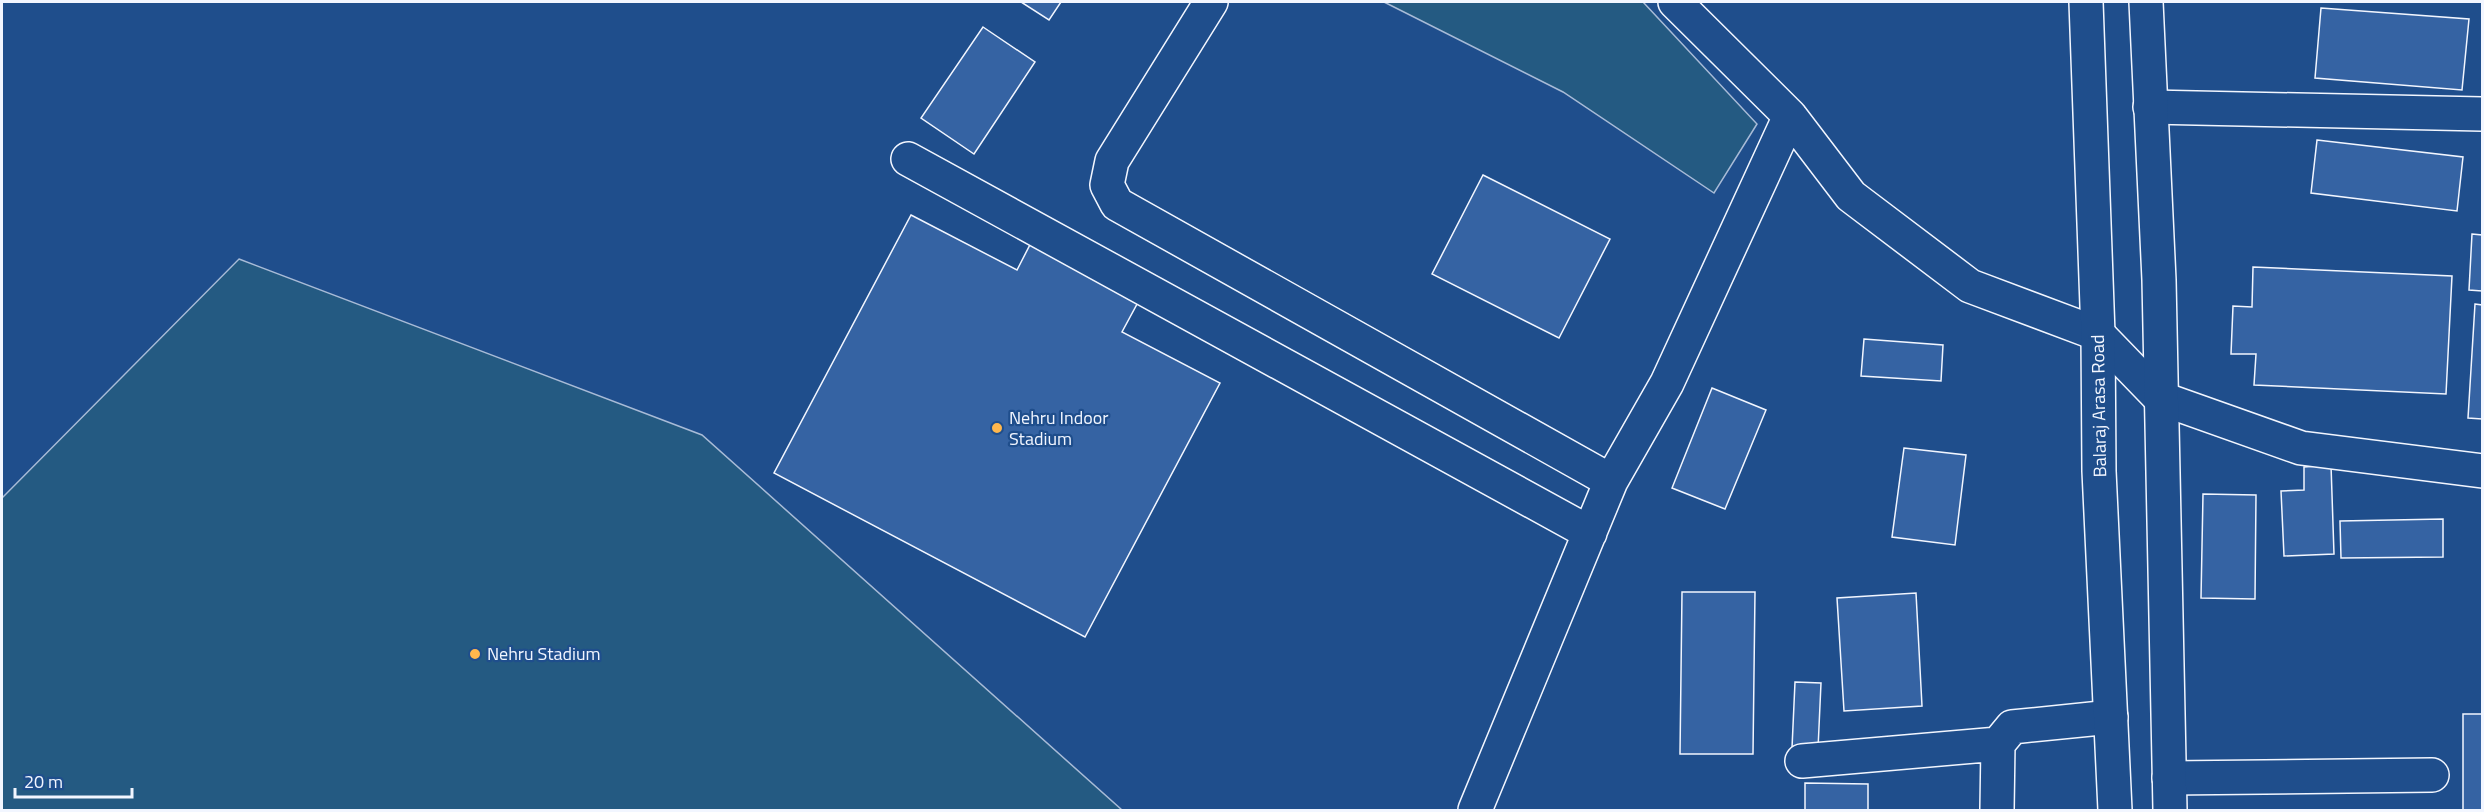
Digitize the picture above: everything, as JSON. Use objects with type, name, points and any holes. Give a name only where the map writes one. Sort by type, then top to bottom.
[{"type":"street","points":[[1211,2],[1112,161],[1107,185],[1117,204],[1611,481]]},
{"type":"street","points":[[1675,2],[1790,116],[1851,196],[1970,286],[2098,334],[2160,398],[2301,447],[2482,471]]},
{"type":"street","name":"Balaraj Arasa Road","points":[[2086,2],[2098,334],[2099,471],[2115,810]]},
{"type":"street","points":[[2146,2],[2158,280],[2170,810]]},
{"type":"street","points":[[2150,107],[2482,114]]},
{"type":"street","points":[[1474,810],[1611,481],[1667,383],[1790,116]]},
{"type":"street","points":[[908,159],[1590,532]]},
{"type":"street","points":[[1997,810],[1998,744],[2012,727],[2111,717]]},
{"type":"street","points":[[1802,761],[1998,744]]},
{"type":"street","points":[[2169,778],[2432,775]]},
{"type":"shaded area","points":[[1384,2],[1643,2],[1757,124],[1714,193],[1563,92]]},
{"type":"shaded area","name":"Nehru Stadium","points":[[239,259],[702,435],[1122,810],[2,810],[2,498]]},
{"type":"building","points":[[1021,2],[1061,2],[1049,20]]},
{"type":"building","points":[[2321,8],[2469,19],[2462,90],[2315,78]]},
{"type":"building","points":[[983,27],[1035,62],[974,154],[921,118]]},
{"type":"building","points":[[2317,140],[2463,157],[2457,211],[2311,193]]},
{"type":"building","points":[[1483,175],[1610,239],[1559,338],[1432,274]]},
{"type":"building","name":"Nehru Indoor Stadium","points":[[911,215],[1017,270],[1036,233],[1143,293],[1122,332],[1220,383],[1085,637],[774,473]]},
{"type":"building","points":[[2472,234],[2482,235],[2482,291],[2469,290]]},
{"type":"building","points":[[2253,267],[2452,276],[2446,394],[2254,385],[2256,354],[2231,354],[2233,306],[2252,307]]},
{"type":"building","points":[[2475,304],[2482,305],[2482,419],[2468,418]]},
{"type":"building","points":[[1864,339],[1943,345],[1941,381],[1861,376]]},
{"type":"building","points":[[1712,388],[1766,410],[1725,509],[1672,488]]},
{"type":"building","points":[[1904,448],[1966,455],[1955,545],[1892,537]]},
{"type":"building","points":[[2331,465],[2334,554],[2284,556],[2281,491],[2304,490],[2304,467]]},
{"type":"building","points":[[2203,494],[2256,495],[2255,599],[2201,598]]},
{"type":"building","points":[[2443,519],[2443,557],[2341,558],[2340,521]]},
{"type":"building","points":[[1682,592],[1755,592],[1753,754],[1680,754]]},
{"type":"building","points":[[1916,593],[1922,706],[1844,711],[1837,598]]},
{"type":"building","points":[[1795,682],[1821,683],[1818,749],[1792,748]]},
{"type":"building","points":[[2463,714],[2482,714],[2482,810],[2463,810]]},
{"type":"building","points":[[1805,783],[1868,784],[1868,810],[1805,810]]},
{"type":"place","name":"Nehru Indoor Stadium","points":[[997,428]]},
{"type":"place","name":"Nehru Stadium","points":[[475,654]]}]
